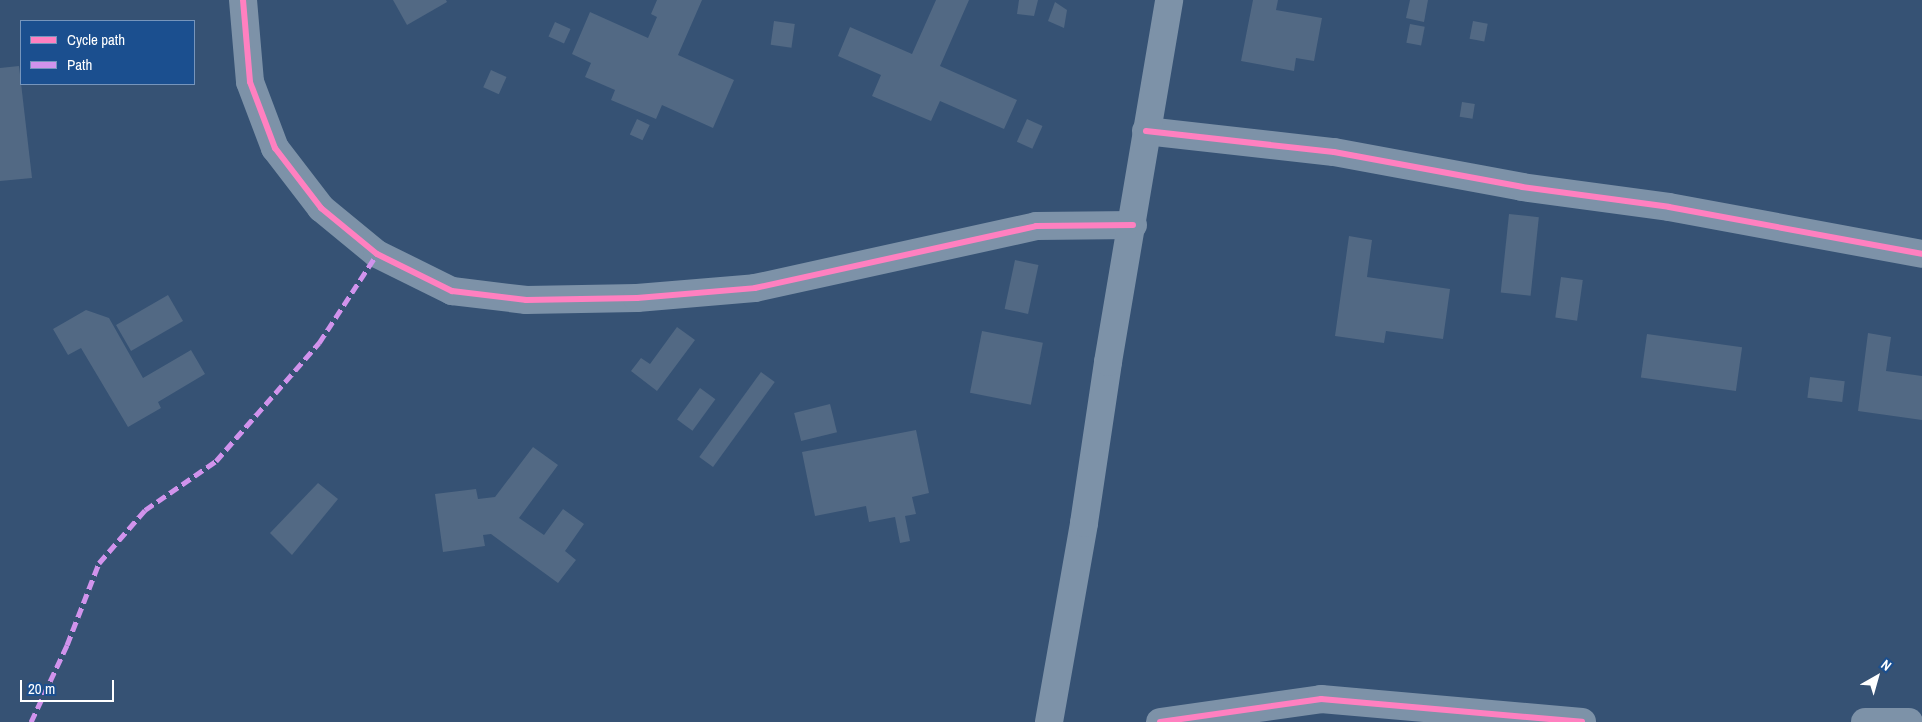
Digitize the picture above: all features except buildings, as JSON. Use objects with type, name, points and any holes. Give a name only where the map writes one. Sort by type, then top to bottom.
[{"type":"street","points":[[243,0],[250,82],[275,148],[321,208],[377,254],[452,291],[526,300],[628,299],[755,288],[1036,226],[1133,225]]},
{"type":"street","points":[[1049,722],[1083,532],[1108,362],[1133,225],[1146,131],[1169,0]]},
{"type":"street","points":[[1146,131],[1334,152],[1522,187],[1669,207],[1922,254]]},
{"type":"street","points":[[1160,722],[1321,699],[1582,722]]},
{"type":"street","points":[[1865,722],[1909,722]]},
{"type":"marked path","points":[[31,722],[67,645],[99,563],[145,510],[216,461],[319,343],[377,254]]},
{"type":"cycle path","points":[[243,0],[250,82],[275,148],[321,208],[377,254],[452,291],[526,300],[637,298],[755,288],[1036,226],[1133,225]]},
{"type":"cycle path","points":[[1146,131],[1334,152],[1522,187],[1669,207],[1922,254]]},
{"type":"cycle path","points":[[1160,722],[1321,699],[1582,722]]}]
